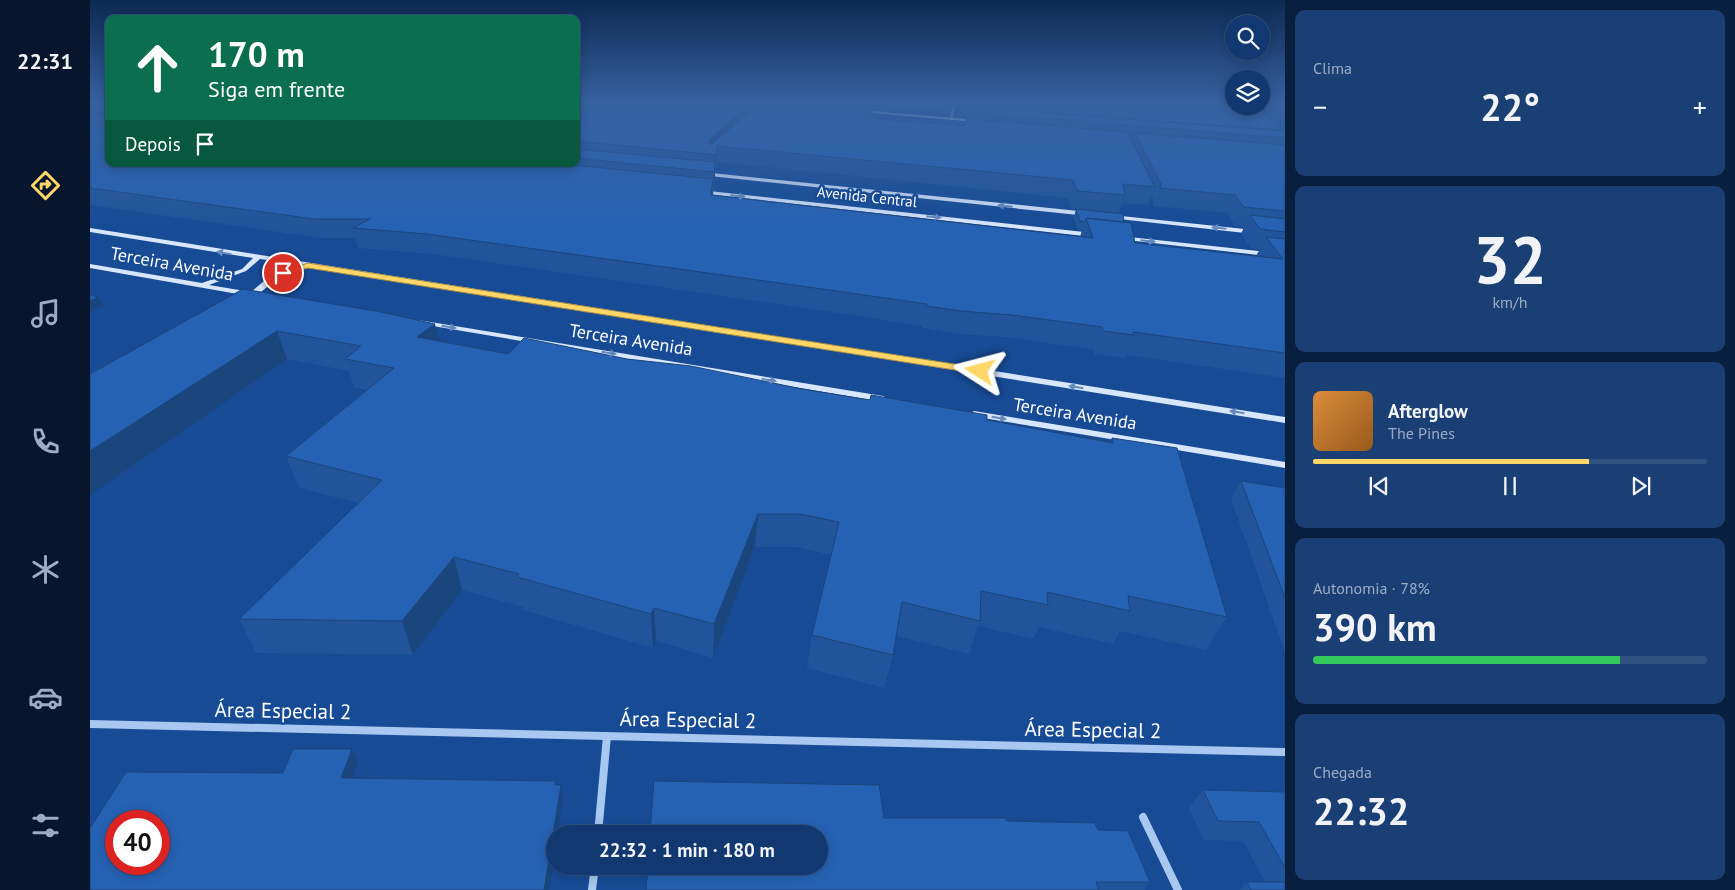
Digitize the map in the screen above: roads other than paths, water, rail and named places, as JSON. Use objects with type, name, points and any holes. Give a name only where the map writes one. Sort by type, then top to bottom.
[{"type":"street","name":"Avenida Central","points":[[692,172],[1028,208],[1069,218],[1100,215]]},
{"type":"street","name":"Avenida Central","points":[[693,191],[1102,236]]},
{"type":"street","points":[[1028,208],[1038,218],[1032,227]]},
{"type":"street","points":[[1109,216],[1258,232]]},
{"type":"street","points":[[1069,218],[1072,232]]},
{"type":"street","name":"Terceira Avenida","points":[[90,230],[1285,420]]},
{"type":"street","points":[[1111,236],[1285,256]]},
{"type":"street","points":[[202,285],[244,270],[257,258]]},
{"type":"street","name":"Terceira Avenida","points":[[90,266],[262,296]]},
{"type":"street","points":[[252,294],[274,277],[308,266]]},
{"type":"street","points":[[232,298],[241,293]]},
{"type":"street","name":"Terceira Avenida","points":[[410,320],[890,400]]},
{"type":"street","name":"Terceira Avenida","points":[[968,413],[1285,465]]},
{"type":"street","name":"Área Especial 2","points":[[90,724],[1285,752]]},
{"type":"street","points":[[599,825],[607,736]]},
{"type":"street","points":[[1143,817],[1178,890]]},
{"type":"street","points":[[592,890],[594,875]]}]
